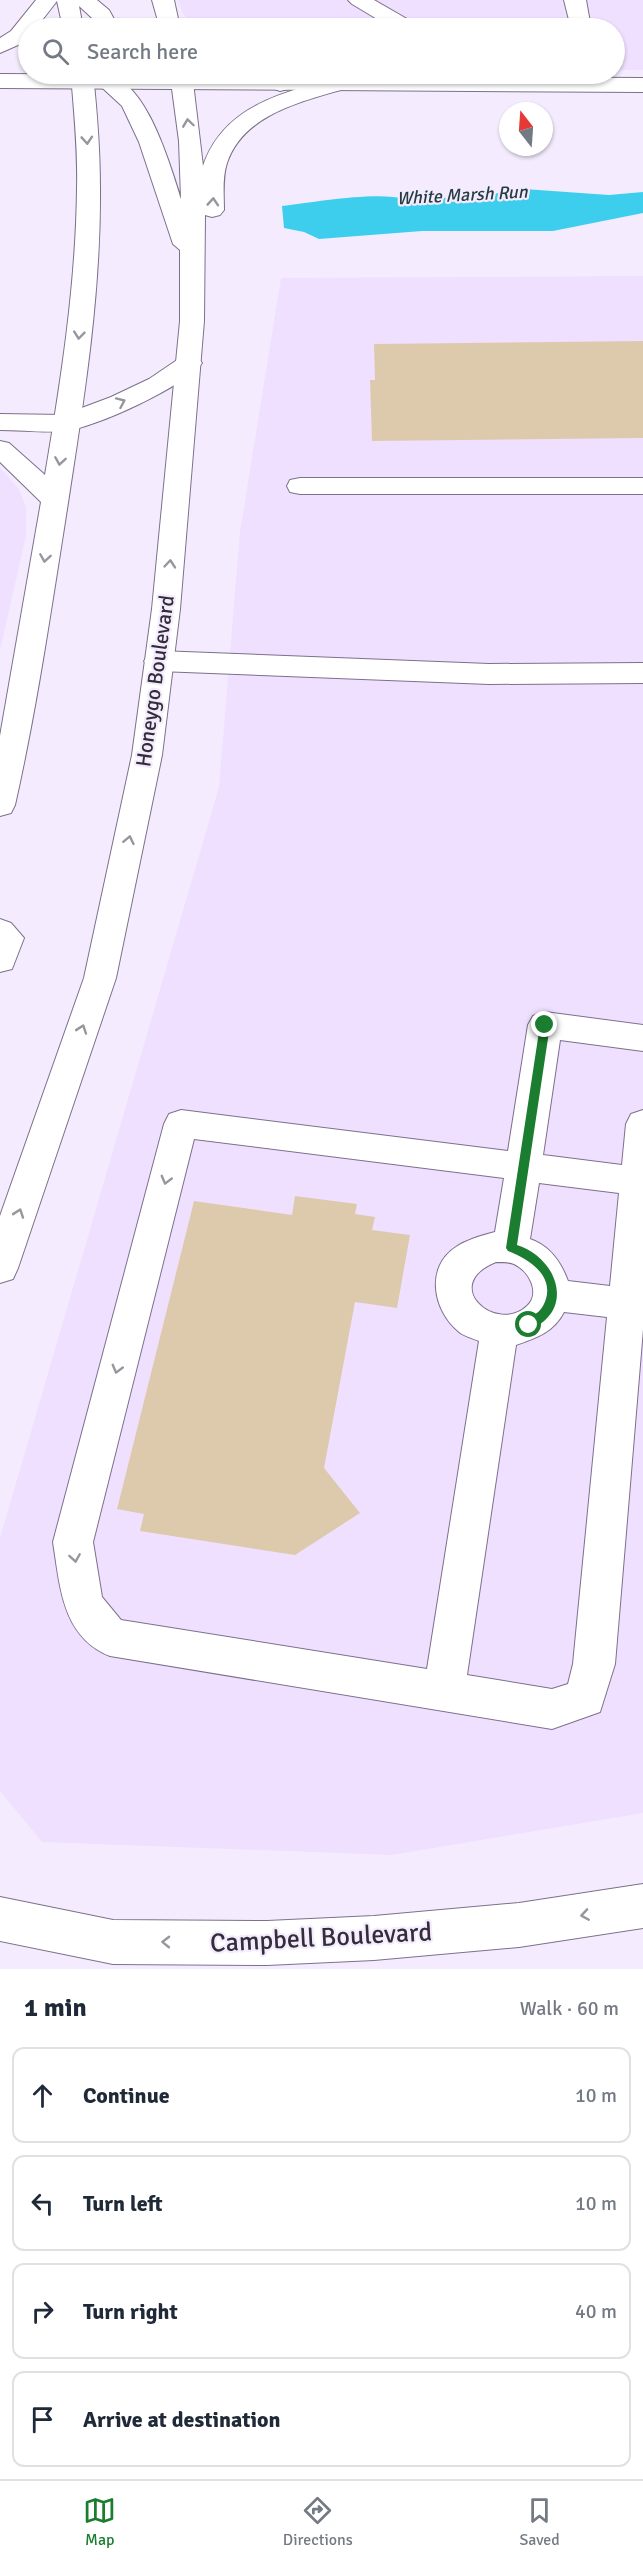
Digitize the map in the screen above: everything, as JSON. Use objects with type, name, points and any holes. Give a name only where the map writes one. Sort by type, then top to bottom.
[{"type":"main road","points":[[33,18],[47,0]]},
{"type":"main road","points":[[67,0],[71,18]]},
{"type":"main road","points":[[85,0],[103,18]]},
{"type":"main road","points":[[359,0],[389,18]]},
{"type":"main road","points":[[576,0],[579,18]]},
{"type":"main road","points":[[0,47],[18,37]]},
{"type":"main road","points":[[0,81],[18,81]]},
{"type":"main road","points":[[625,83],[643,85]]},
{"type":"main road","points":[[0,805],[17,731],[79,344],[89,213],[105,84]]},
{"type":"main road","points":[[112,84],[132,102],[150,142],[192,265]]},
{"type":"main road","name":"Honeygo Boulevard","points":[[0,1268],[100,978],[147,755],[159,661],[192,321],[193,190],[183,84]]},
{"type":"main road","points":[[280,84],[336,84]]},
{"type":"main road","points":[[192,321],[211,228],[215,164],[229,137],[247,119],[277,102],[336,84]]},
{"type":"main road","points":[[0,422],[66,423],[149,389],[189,363]]},
{"type":"main road","points":[[0,450],[22,467],[54,500]]},
{"type":"main road","points":[[300,486],[643,486]]},
{"type":"main road","points":[[159,661],[489,674],[643,673]]},
{"type":"main road","points":[[0,931],[8,938],[0,960]]},
{"type":"main road","points":[[511,1248],[545,1025],[643,1038]]},
{"type":"main road","points":[[638,1181],[181,1124],[73,1542],[83,1605],[110,1637],[552,1709],[585,1698],[594,1664],[635,1305],[638,1181],[643,1124]]},
{"type":"main road","points":[[494,1247],[511,1248],[524,1252],[537,1260],[546,1270],[551,1282],[552,1294],[548,1307],[541,1317],[515,1330],[499,1331],[476,1324],[458,1309],[452,1296],[452,1282],[456,1269],[465,1258],[479,1250],[494,1247]]},
{"type":"main road","points":[[552,1294],[635,1305]]},
{"type":"main road","points":[[444,1692],[499,1331]]},
{"type":"main road","name":"Campbell Boulevard","points":[[7,1917],[113,1942],[267,1943],[374,1938],[519,1925],[643,1906]]},
{"type":"shaded area","points":[[178,0],[643,0],[643,70],[625,70],[625,18],[186,18]]},
{"type":"shaded area","points":[[643,276],[643,1813],[392,1855],[42,1842],[0,1791],[0,1538],[219,787],[240,532],[281,278]]},
{"type":"shaded area","points":[[0,468],[19,489],[26,507],[26,536],[0,650]]},
{"type":"water","name":"White Marsh Run","points":[[524,189],[609,195],[643,192],[643,213],[553,231],[422,231],[319,239],[304,232],[284,228],[282,206],[379,196],[406,199],[473,197]]},
{"type":"building","points":[[643,341],[643,438],[372,441],[370,380],[375,380],[374,344]]},
{"type":"building","points":[[295,1196],[357,1204],[355,1214],[375,1217],[372,1230],[410,1235],[397,1308],[355,1302],[324,1468],[360,1513],[295,1555],[140,1531],[144,1514],[117,1509],[194,1201],[292,1215]]},
{"type":"route","points":[[529,1325],[541,1317],[548,1307],[552,1294],[551,1282],[546,1270],[537,1260],[524,1252],[511,1248],[545,1025]]}]
